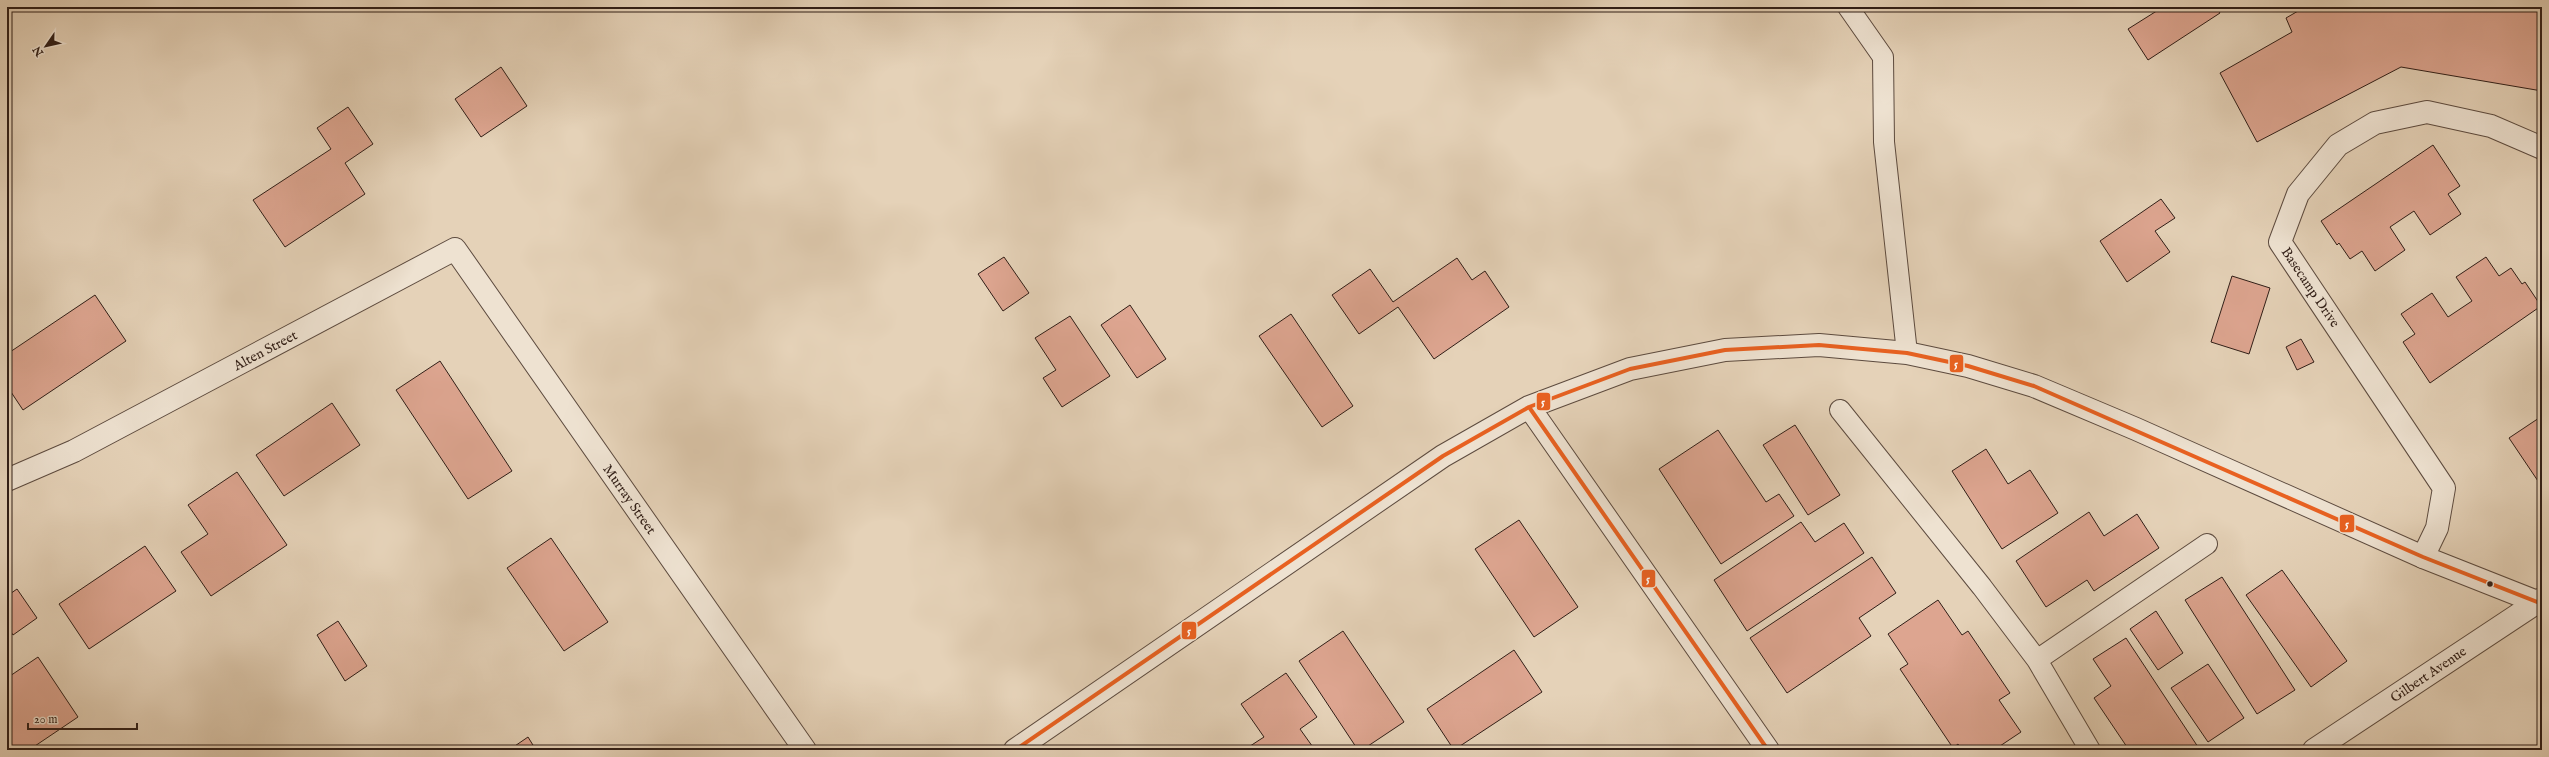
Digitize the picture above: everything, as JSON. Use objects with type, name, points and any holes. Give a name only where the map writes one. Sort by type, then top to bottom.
[{"type":"street","name":"Basecamp Drive","points":[[2423,558],[2437,528],[2444,488],[2280,242],[2298,194],[2338,145],[2376,123],[2427,112],[2491,126],[2542,148]]},
{"type":"street","name":"Alten Street","points":[[7,480],[74,451],[455,249]]},
{"type":"street","name":"Murray Street","points":[[455,249],[805,750]]},
{"type":"street","points":[[1015,750],[1443,456],[1529,407],[1630,369],[1725,350],[1819,346],[1907,353],[1968,366],[2034,386],[2136,429],[2423,558],[2540,602]]},
{"type":"street","points":[[1529,407],[1768,750]]},
{"type":"street","name":"Gilbert Avenue","points":[[2314,750],[2540,602]]},
{"type":"lane","points":[[1848,7],[1883,57],[1884,142],[1907,353]]},
{"type":"lane","points":[[1840,410],[1982,587],[2036,660],[2090,750]]},
{"type":"lane","points":[[2036,660],[2207,544]]},
{"type":"building","points":[[2163,7],[2216,7],[2220,13],[2148,60],[2128,29]]},
{"type":"building","points":[[2305,7],[2542,7],[2542,91],[2401,67],[2257,142],[2220,73],[2292,32],[2286,18]]},
{"type":"building","points":[[501,67],[527,106],[481,137],[455,99]]},
{"type":"building","points":[[348,107],[373,144],[345,163],[365,194],[285,247],[253,200],[331,149],[317,128]]},
{"type":"building","points":[[2433,145],[2460,186],[2448,194],[2461,214],[2430,235],[2414,211],[2390,227],[2405,250],[2375,271],[2362,251],[2350,259],[2339,243],[2337,245],[2321,221]]},
{"type":"building","points":[[2161,199],[2175,218],[2155,231],[2170,252],[2127,282],[2100,241]]},
{"type":"building","points":[[1004,257],[1029,293],[1003,311],[978,274]]},
{"type":"building","points":[[2486,257],[2499,276],[2511,268],[2522,284],[2525,282],[2541,306],[2430,383],[2403,342],[2415,334],[2401,314],[2432,293],[2448,317],[2472,301],[2456,277]]},
{"type":"building","points":[[1457,258],[1472,280],[1485,271],[1509,307],[1434,359],[1398,307],[1359,334],[1332,295],[1370,269],[1393,302]]},
{"type":"building","points":[[2232,276],[2270,288],[2249,354],[2211,342]]},
{"type":"building","points":[[95,295],[126,341],[23,410],[7,386],[7,354]]},
{"type":"building","points":[[1130,305],[1166,359],[1137,378],[1101,325]]},
{"type":"building","points":[[1291,314],[1353,406],[1322,427],[1259,336]]},
{"type":"building","points":[[1070,316],[1110,376],[1062,407],[1043,378],[1056,370],[1035,338]]},
{"type":"building","points":[[2301,339],[2314,362],[2297,370],[2286,347]]},
{"type":"building","points":[[440,361],[512,471],[468,499],[396,390]]},
{"type":"building","points":[[332,403],[360,445],[284,496],[256,455]]},
{"type":"building","points":[[2542,416],[2542,487],[2509,438]]},
{"type":"building","points":[[1795,425],[1840,495],[1808,515],[1763,445]]},
{"type":"building","points":[[1718,430],[1766,502],[1779,494],[1794,516],[1721,564],[1659,469]]},
{"type":"building","points":[[1986,449],[2008,484],[2030,470],[2058,513],[2002,549],[1952,471]]},
{"type":"building","points":[[237,472],[287,545],[211,596],[181,552],[208,534],[188,505]]},
{"type":"building","points":[[2089,512],[2104,536],[2137,514],[2159,548],[2094,591],[2087,580],[2046,607],[2016,561]]},
{"type":"building","points":[[1519,520],[1578,607],[1534,637],[1475,549]]},
{"type":"building","points":[[1801,522],[1815,542],[1844,523],[1864,553],[1747,631],[1714,580]]},
{"type":"building","points":[[551,538],[608,622],[564,651],[507,568]]},
{"type":"building","points":[[145,546],[176,591],[89,649],[59,604]]},
{"type":"building","points":[[1872,557],[1896,593],[1859,618],[1871,636],[1787,693],[1750,638]]},
{"type":"building","points":[[2282,570],[2347,661],[2311,687],[2246,595]]},
{"type":"building","points":[[2222,577],[2295,690],[2257,714],[2185,600]]},
{"type":"building","points":[[17,589],[37,618],[13,635],[7,626],[7,596]]},
{"type":"building","points":[[1938,600],[1962,635],[1968,631],[2010,693],[1999,700],[2021,732],[1994,750],[1962,750],[1958,744],[1953,748],[1900,669],[1908,664],[1888,634]]},
{"type":"building","points":[[2156,611],[2183,653],[2158,670],[2130,629]]},
{"type":"building","points":[[338,621],[367,666],[345,681],[317,635]]},
{"type":"building","points":[[1343,631],[1404,722],[1362,750],[1358,750],[1299,661]]},
{"type":"building","points":[[2126,638],[2200,750],[2129,750],[2094,698],[2111,686],[2093,659]]},
{"type":"building","points":[[1514,650],[1542,692],[1454,750],[1427,709]]},
{"type":"building","points":[[38,657],[78,717],[29,750],[7,750],[7,678]]},
{"type":"building","points":[[2208,664],[2244,718],[2208,742],[2171,688]]},
{"type":"building","points":[[1286,673],[1317,717],[1300,729],[1315,750],[1244,750],[1264,737],[1241,704]]},
{"type":"building","points":[[528,737],[536,750],[509,750]]},
{"type":"transit line","name":"5","points":[[1015,750],[1443,456],[1529,407],[1630,369],[1725,350],[1819,345],[1907,353],[1968,366],[2034,386],[2423,557],[2542,604]]},
{"type":"transit line","name":"5","points":[[1529,407],[1768,750]]}]
